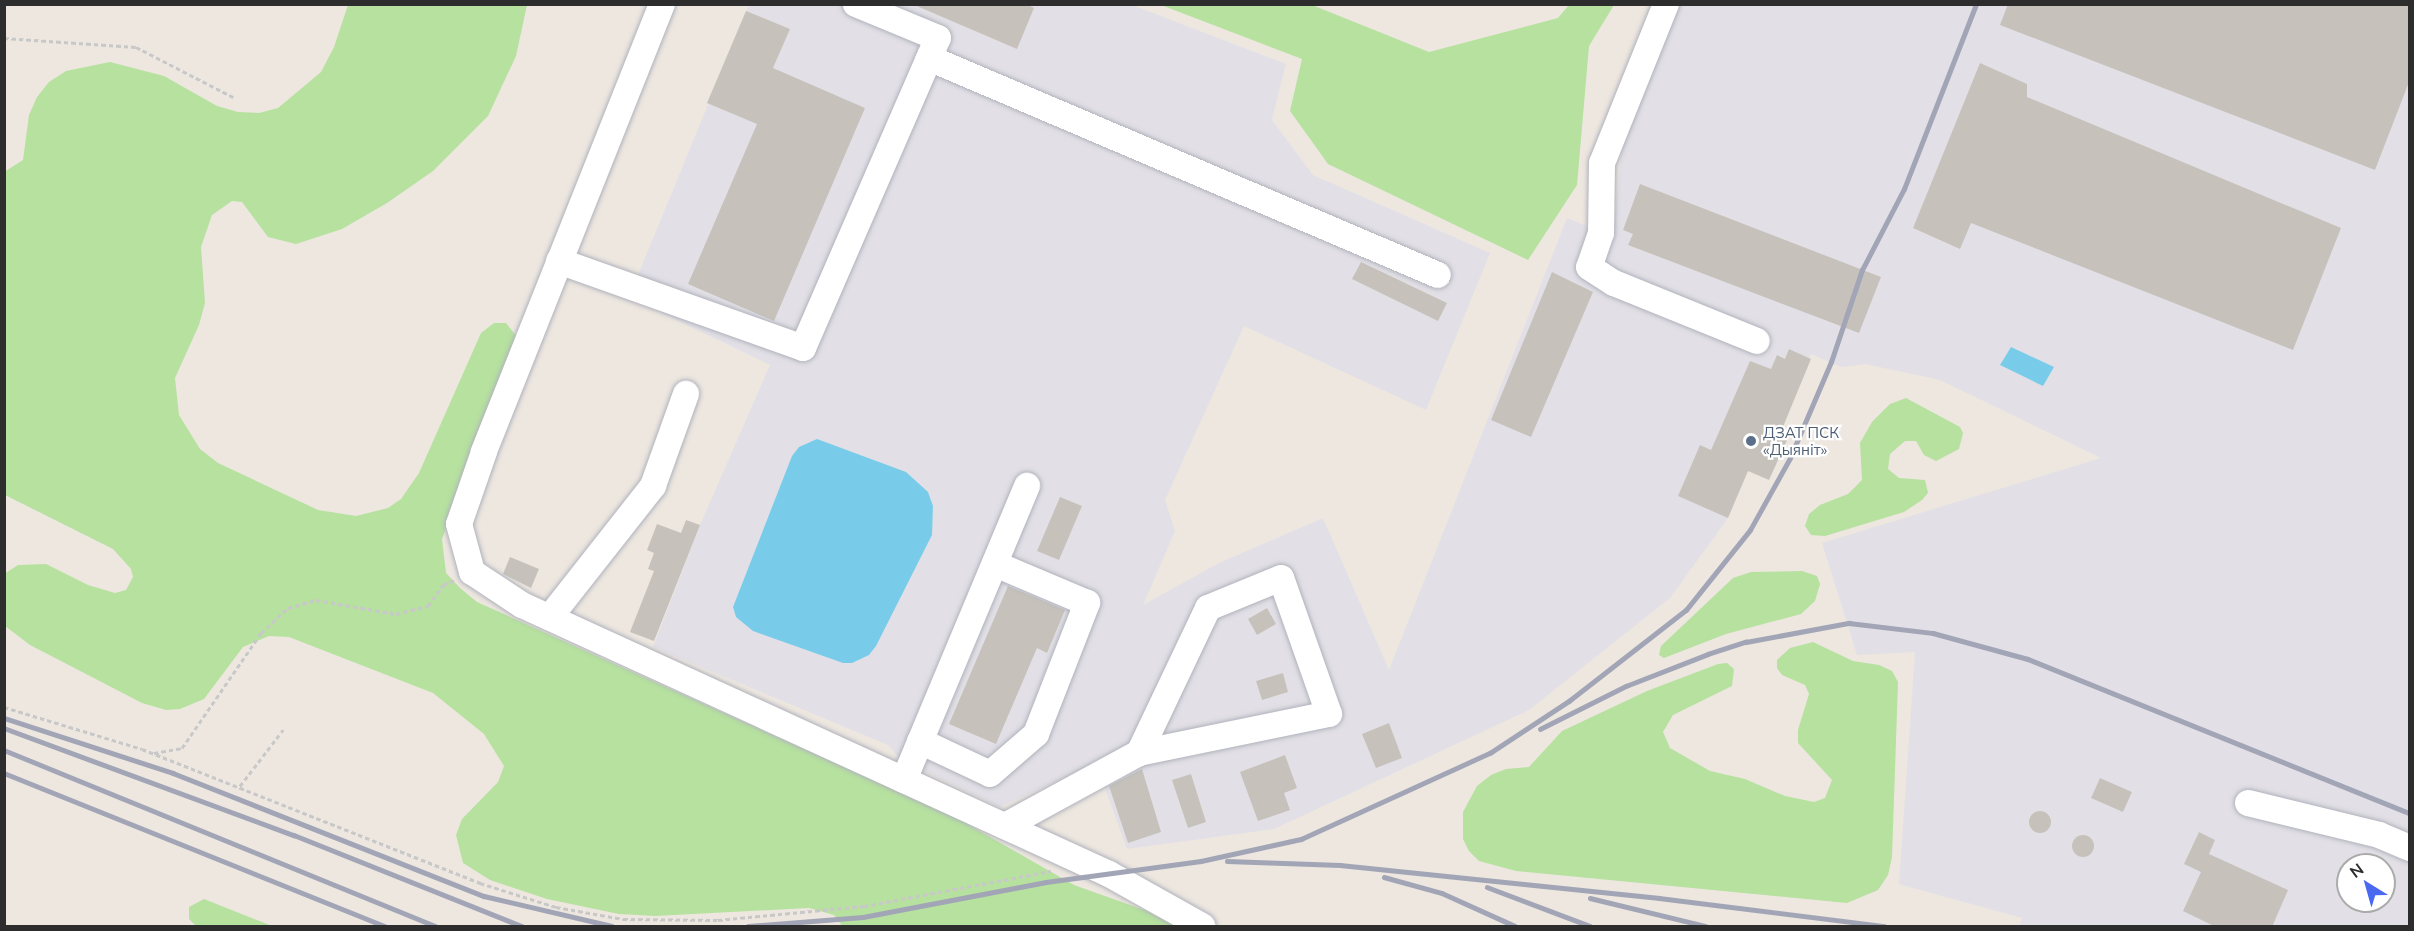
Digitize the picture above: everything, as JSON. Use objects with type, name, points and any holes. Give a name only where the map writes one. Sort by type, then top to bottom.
[{"type":"street","points":[[662,4],[559,261],[459,524],[472,572],[522,605],[1109,874],[1202,927]]},
{"type":"street","points":[[559,261],[803,348],[938,38],[856,4]]},
{"type":"street","points":[[1666,4],[1602,163],[1601,233],[1589,267],[1614,283],[1757,340]]},
{"type":"street","points":[[929,57],[1438,275]]},
{"type":"street","points":[[550,617],[653,486],[686,394]]},
{"type":"street","points":[[904,780],[1028,486]]},
{"type":"street","points":[[920,741],[990,774],[1036,734],[1087,603],[995,564]]},
{"type":"street","points":[[1005,826],[1139,753],[1329,714],[1281,578],[1208,608],[1139,753]]},
{"type":"street","points":[[2248,803],[2379,835],[2409,848]]},
{"type":"path","points":[[4,38],[136,47],[235,99]]},
{"type":"path","points":[[153,754],[183,748],[261,633],[288,608],[316,600],[396,614],[428,606],[443,585],[472,572]]},
{"type":"path","points":[[4,707],[153,754],[240,786],[480,883],[556,906],[623,919],[718,921],[864,906],[1055,871]]},
{"type":"path","points":[[240,786],[283,730]]},
{"type":"shaded area","points":[[749,5],[1132,5],[1286,64],[1272,120],[1313,175],[1490,253],[1426,410],[1244,326],[1165,500],[1175,531],[1143,605],[1219,563],[1323,518],[1389,670],[1567,218],[1613,237],[1622,145],[1678,5],[2409,5],[2410,836],[2375,847],[2390,853],[2336,853],[2336,913],[2396,913],[2396,856],[2409,861],[2409,926],[2019,926],[2022,918],[1899,884],[1915,652],[1857,655],[1822,543],[2101,458],[1940,380],[1865,364],[1841,367],[1811,354],[1780,434],[1747,470],[1728,518],[1670,598],[1529,710],[1274,829],[1127,849],[1096,763],[1000,807],[901,760],[888,745],[653,647],[700,525],[770,365],[629,297]]},
{"type":"green space","points":[[348,5],[527,5],[516,56],[488,116],[433,171],[387,203],[342,229],[296,244],[268,237],[242,202],[232,201],[212,215],[201,247],[205,303],[199,325],[175,378],[179,415],[200,449],[218,463],[318,510],[356,516],[388,508],[401,499],[419,473],[481,333],[494,323],[506,323],[517,337],[442,539],[446,573],[460,588],[477,602],[955,817],[1074,885],[1147,911],[1176,926],[842,926],[834,915],[809,908],[655,916],[619,914],[547,899],[490,880],[463,863],[456,835],[462,819],[498,782],[504,766],[484,734],[433,693],[289,637],[269,636],[243,647],[204,699],[180,709],[166,710],[142,703],[30,645],[5,626],[4,574],[18,565],[46,564],[88,585],[115,593],[126,590],[133,577],[131,569],[113,549],[5,495],[4,172],[23,160],[29,115],[37,97],[49,82],[66,71],[110,62],[164,76],[217,106],[238,112],[259,113],[278,108],[321,72],[334,47]]},
{"type":"green space","points":[[1161,5],[1312,5],[1429,52],[1558,18],[1569,5],[1614,5],[1589,46],[1577,185],[1528,260],[1328,164],[1290,111],[1302,59]]},
{"type":"green space","points":[[1906,398],[1960,427],[1963,433],[1959,449],[1936,461],[1924,455],[1916,441],[1905,441],[1890,454],[1888,469],[1899,478],[1925,480],[1928,493],[1922,500],[1904,512],[1825,536],[1811,535],[1805,526],[1809,514],[1820,505],[1848,494],[1862,480],[1860,443],[1872,422],[1890,404]]},
{"type":"green space","points":[[1802,571],[1817,576],[1820,584],[1815,601],[1801,614],[1726,634],[1664,658],[1659,655],[1661,646],[1733,578],[1751,572]]},
{"type":"green space","points":[[1813,642],[1853,661],[1879,665],[1892,671],[1898,682],[1892,857],[1888,875],[1878,890],[1847,903],[1516,871],[1479,861],[1469,851],[1463,839],[1463,812],[1477,786],[1491,775],[1506,769],[1529,767],[1562,731],[1647,691],[1718,664],[1727,663],[1734,669],[1732,686],[1673,715],[1663,732],[1670,748],[1710,771],[1745,779],[1785,796],[1814,802],[1825,798],[1832,780],[1798,743],[1798,730],[1809,694],[1805,685],[1782,675],[1777,668],[1777,660],[1790,648]]},
{"type":"green space","points":[[204,899],[272,926],[196,926],[189,919],[189,907]]},
{"type":"water","points":[[2011,347],[2054,367],[2043,386],[2000,365]]},
{"type":"water","points":[[817,439],[906,472],[928,492],[933,506],[932,535],[876,646],[869,655],[852,663],[843,663],[753,631],[736,617],[733,607],[792,456],[799,447]]},
{"type":"building","points":[[912,4],[1026,4],[1034,8],[1017,49]]},
{"type":"building","points":[[2008,4],[2409,4],[2409,82],[2375,170],[2000,25]]},
{"type":"building","points":[[746,11],[790,29],[773,68],[865,108],[774,321],[688,284],[757,124],[707,103]]},
{"type":"building","points":[[1980,63],[2027,84],[2027,97],[2341,228],[2293,350],[1971,223],[1960,249],[1913,228]]},
{"type":"building","points":[[1640,184],[1881,277],[1859,333],[1628,245],[1633,234],[1623,230]]},
{"type":"building","points":[[1361,262],[1447,303],[1438,321],[1352,279]]},
{"type":"building","points":[[1552,272],[1593,292],[1531,437],[1491,420]]},
{"type":"building","name":"ДЗАТ ПСК «Дыяніт»","points":[[1789,349],[1811,359],[1780,434],[1788,438],[1769,480],[1748,471],[1728,518],[1678,496],[1700,445],[1711,450],[1750,361],[1771,369],[1777,355],[1785,359]]},
{"type":"building","points":[[1060,497],[1082,506],[1059,560],[1037,551]]},
{"type":"building","points":[[686,520],[700,525],[654,641],[630,632],[654,571],[648,569],[654,553],[647,550],[657,524],[681,533]]},
{"type":"building","points":[[510,557],[539,569],[531,588],[503,574]]},
{"type":"building","points":[[1008,586],[1065,610],[1047,653],[1037,648],[996,744],[949,724]]},
{"type":"building","points":[[1267,608],[1276,624],[1257,635],[1248,619]]},
{"type":"building","points":[[1283,673],[1288,692],[1262,700],[1256,681]]},
{"type":"building","points":[[1389,723],[1402,758],[1376,768],[1362,734]]},
{"type":"building","points":[[1285,755],[1297,788],[1284,793],[1290,810],[1258,821],[1240,772]]},
{"type":"building","points":[[1142,769],[1161,832],[1128,843],[1109,786]]},
{"type":"building","points":[[1191,774],[1206,822],[1188,828],[1172,780]]},
{"type":"building","points":[[2100,778],[2132,792],[2123,812],[2091,798]]},
{"type":"building","points":[[2040,811],[2048,814],[2051,822],[2048,830],[2040,833],[2032,830],[2029,822],[2032,814]]},
{"type":"building","points":[[2199,832],[2215,840],[2209,854],[2288,890],[2272,927],[2216,927],[2183,911],[2201,872],[2184,864]]},
{"type":"building","points":[[2083,835],[2091,838],[2094,846],[2091,854],[2083,857],[2075,854],[2072,846],[2075,838]]},
{"type":"railway","points":[[748,926],[863,917],[1046,882],[1201,861],[1301,839],[1490,753],[1569,701],[1686,610],[1750,530],[1790,458],[1831,362],[1862,270],[1904,189],[1976,4]]},
{"type":"railway","points":[[1540,729],[1626,686],[1708,654],[1746,642],[1849,623],[1933,633],[2028,659],[2410,813]]},
{"type":"railway","points":[[4,718],[173,773],[484,896],[612,926]]},
{"type":"railway","points":[[4,728],[294,835],[521,926]]},
{"type":"railway","points":[[4,750],[435,926]]},
{"type":"railway","points":[[4,773],[385,926]]},
{"type":"railway","points":[[1227,861],[1340,865],[1659,898],[1884,926]]},
{"type":"railway","points":[[1384,877],[1442,893],[1515,926]]},
{"type":"railway","points":[[1487,887],[1590,926]]},
{"type":"railway","points":[[1590,898],[1706,926]]},
{"type":"place","name":"ДЗАТ ПСК «Дыяніт»","points":[[1751,441]]}]
